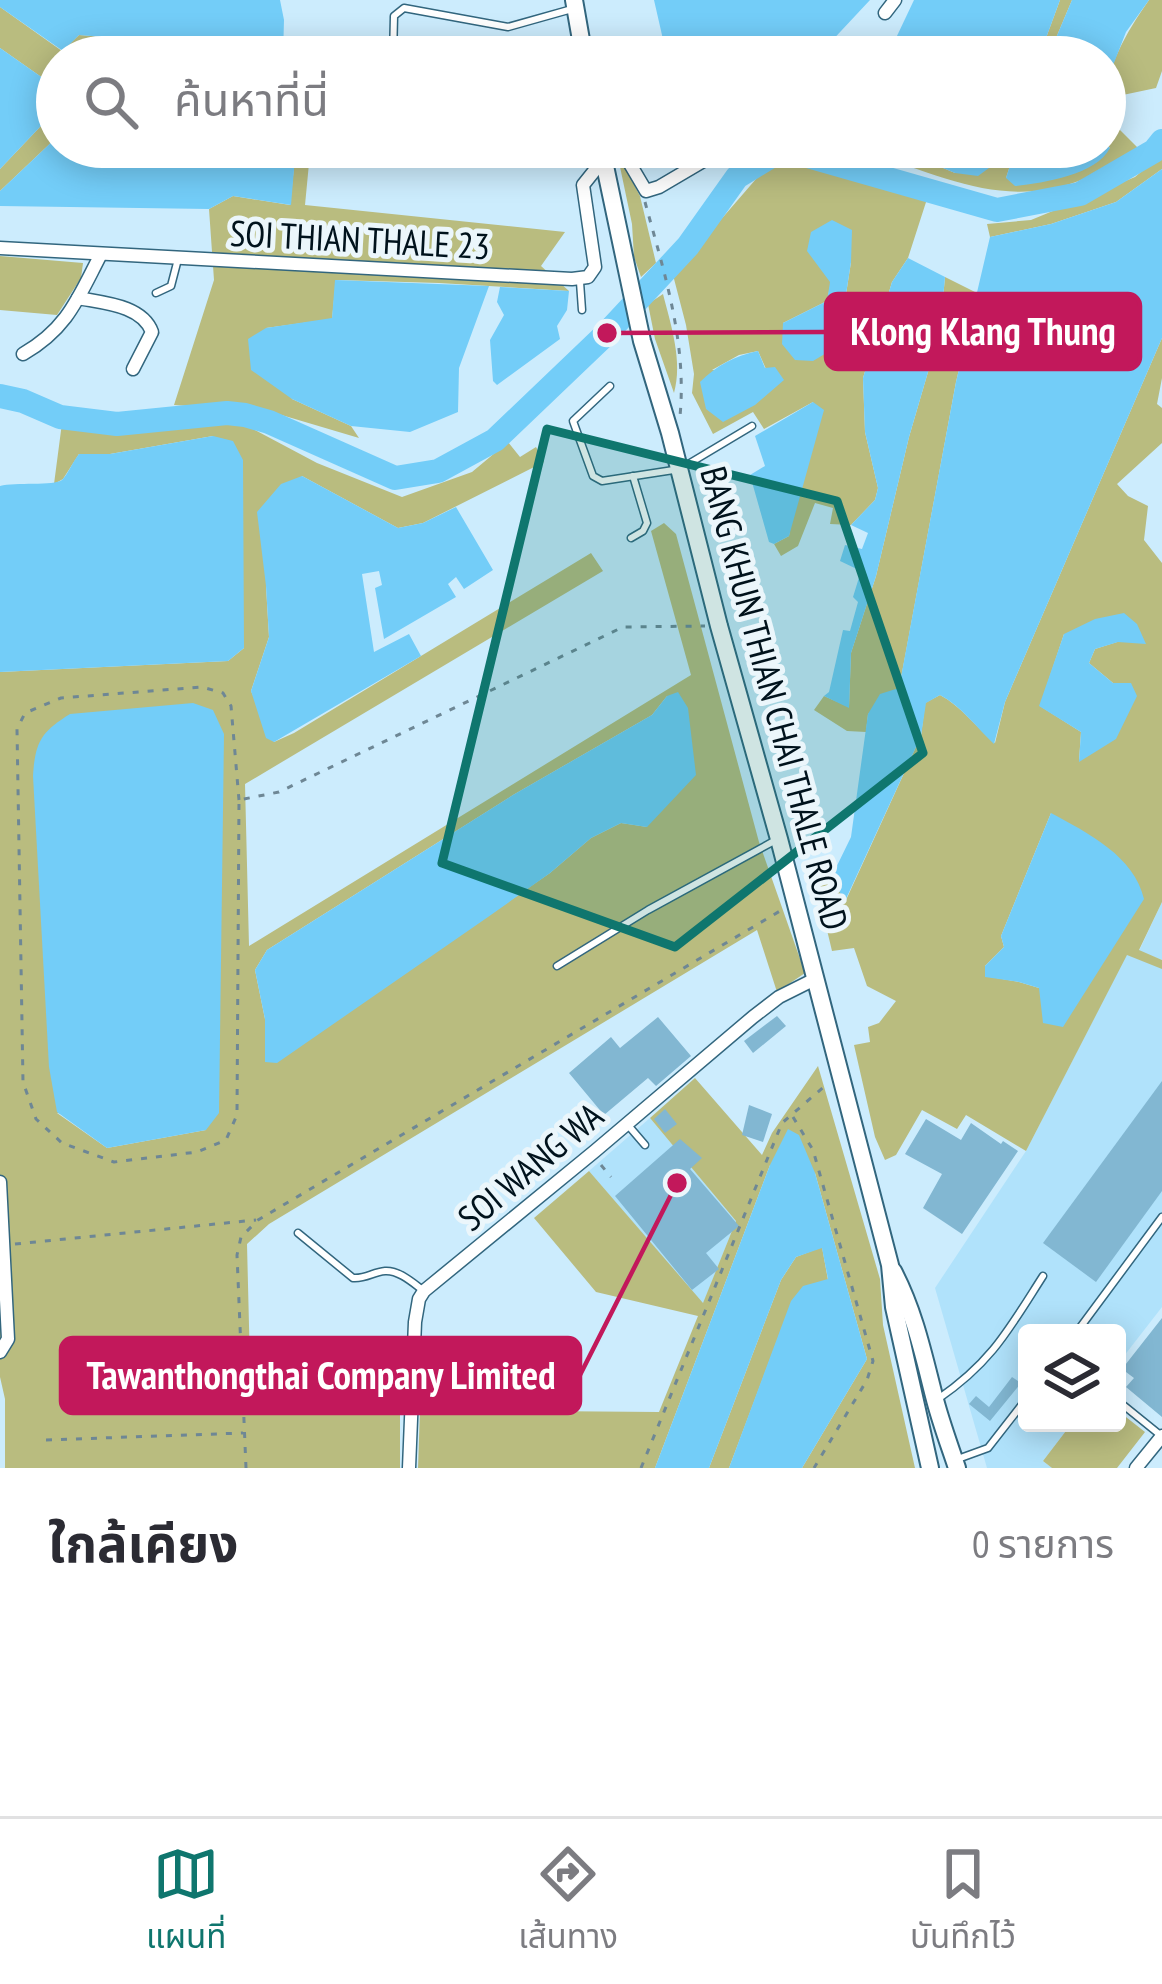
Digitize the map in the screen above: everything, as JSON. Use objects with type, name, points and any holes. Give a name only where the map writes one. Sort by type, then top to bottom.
[{"type":"main road","points":[[575,4],[580,36]]},
{"type":"main road","name":"BANG KHUN THIAN CHAI THALE ROAD","points":[[605,168],[642,341],[890,1265],[894,1307],[930,1468]]},
{"type":"main road","name":"BANG KHUN THIAN CHAI THALE ROAD","points":[[890,1265],[916,1326],[956,1464]]},
{"type":"street","points":[[885,13],[895,0]]},
{"type":"street","points":[[579,278],[592,273],[596,261],[583,185],[593,168]]},
{"type":"street","points":[[632,168],[646,191],[692,168]]},
{"type":"street","name":"SOI THIAN THALE 23","points":[[0,248],[579,278]]},
{"type":"street","points":[[23,354],[55,332],[101,254]]},
{"type":"street","points":[[78,298],[126,309],[148,322],[152,332],[133,369]]},
{"type":"street","name":"SOI WANG WA","points":[[424,1291],[753,1017],[815,979]]},
{"type":"street","points":[[0,1182],[8,1339],[0,1352]]},
{"type":"street","points":[[409,1468],[415,1322],[424,1291]]},
{"type":"street","points":[[1136,1468],[1162,1437]]},
{"type":"lane","points":[[394,36],[394,16],[404,8],[508,27],[575,4]]},
{"type":"lane","points":[[155,293],[171,286],[178,259]]},
{"type":"lane","points":[[579,278],[582,310]]},
{"type":"lane","points":[[610,386],[574,422],[596,479],[602,481],[680,469],[752,426]]},
{"type":"lane","points":[[631,538],[644,531],[646,523],[633,476]]},
{"type":"lane","points":[[557,966],[779,839]]},
{"type":"lane","points":[[627,1124],[645,1145]]},
{"type":"lane","points":[[1083,1324],[1162,1217]]},
{"type":"lane","points":[[298,1233],[353,1278],[387,1270],[424,1291]]},
{"type":"lane","points":[[935,1400],[975,1371],[997,1347],[1043,1276]]},
{"type":"lane","points":[[1126,1407],[1162,1437]]},
{"type":"lane","points":[[956,1464],[988,1448],[1018,1410]]},
{"type":"path","points":[[659,248],[673,309]]},
{"type":"path","points":[[239,800],[280,792],[623,627],[719,626]]},
{"type":"path","points":[[202,687],[224,693],[231,706],[239,800],[237,1115],[226,1140],[197,1153],[114,1162],[62,1143],[36,1119],[23,1082],[17,729],[25,713],[61,698],[202,687]]},
{"type":"path","points":[[246,1468],[237,1255],[241,1237],[258,1220],[795,901]]},
{"type":"path","points":[[641,1468],[782,1124],[839,1073]]},
{"type":"path","points":[[792,1115],[813,1150],[873,1361],[867,1380],[814,1468]]},
{"type":"path","points":[[592,1154],[611,1177]]},
{"type":"path","points":[[3,1246],[258,1220]]},
{"type":"path","points":[[46,1440],[244,1433]]},
{"type":"highlighted area","points":[[547,429],[837,501],[923,753],[675,947],[442,863]]},
{"type":"shaded area","points":[[0,0],[280,0],[284,36],[42,36],[0,7]]},
{"type":"shaded area","points":[[654,0],[870,0],[836,36],[662,36]]},
{"type":"shaded area","points":[[914,0],[1060,0],[1047,36],[897,36]]},
{"type":"shaded area","points":[[1072,0],[1149,0],[1124,36],[1057,36]]},
{"type":"shaded area","points":[[0,48],[36,73],[36,131],[0,169]]},
{"type":"shaded area","points":[[36,157],[36,168],[294,168],[291,205],[233,196],[209,209],[0,206],[0,191]]},
{"type":"shaded area","points":[[943,168],[989,168],[978,176]]},
{"type":"shaded area","points":[[1009,168],[1086,168],[1040,183],[1015,186],[1006,178]]},
{"type":"shaded area","points":[[1162,169],[1162,338],[1005,702],[994,744],[940,695],[926,703],[921,736],[845,901],[831,878],[851,837],[868,714],[880,694],[899,688],[956,382],[990,237],[1051,224],[1116,202]]},
{"type":"shaded area","points":[[832,220],[852,230],[838,346],[813,361],[795,360],[782,344],[783,323],[827,301],[830,282],[807,251],[811,232]]},
{"type":"shaded area","points":[[908,258],[945,277],[940,331],[851,653],[849,708],[824,696],[829,692],[843,630],[850,631],[858,602],[853,597],[861,571],[840,561],[845,545],[862,549],[868,533],[851,525],[875,500],[878,488],[865,432],[863,378],[892,282]]},
{"type":"shaded area","points":[[335,280],[489,286],[459,368],[458,412],[410,432],[351,426],[292,399],[251,370],[248,339],[266,328],[332,318]]},
{"type":"shaded area","points":[[500,287],[569,291],[567,310],[557,326],[560,339],[497,385],[490,340],[504,315],[497,302]]},
{"type":"shaded area","points":[[758,351],[765,368],[775,367],[784,380],[755,405],[723,422],[706,409],[700,382],[727,362]]},
{"type":"shaded area","points":[[813,402],[824,410],[789,536],[774,544],[769,542],[750,475],[765,466],[755,436]]},
{"type":"shaded area","points":[[213,436],[233,441],[243,460],[244,648],[228,661],[0,672],[0,486],[58,482],[79,454],[110,454]]},
{"type":"shaded area","points":[[302,476],[398,528],[423,523],[456,507],[493,570],[464,589],[456,577],[448,584],[456,597],[384,639],[375,588],[382,585],[379,571],[362,574],[374,652],[409,634],[421,656],[274,742],[266,738],[251,691],[269,637],[257,512],[281,484]]},
{"type":"shaded area","points":[[1124,613],[1137,624],[1146,644],[1118,642],[1095,649],[1089,663],[1113,683],[1131,683],[1137,696],[1116,739],[1079,762],[1081,732],[1039,706],[1064,634],[1095,619]]},
{"type":"shaded area","points":[[678,692],[688,708],[696,775],[647,827],[621,823],[591,838],[550,873],[277,1063],[265,1062],[265,1019],[255,970],[267,950],[513,795],[652,715],[667,696]]},
{"type":"shaded area","points":[[193,703],[213,710],[224,734],[219,1113],[206,1130],[107,1148],[57,1112],[49,1067],[33,776],[36,754],[46,733],[70,714]]},
{"type":"shaded area","points":[[1051,813],[1120,858],[1144,899],[1063,1027],[1043,1023],[1039,988],[985,977],[985,966],[1004,947],[1001,936]]},
{"type":"shaded area","points":[[1162,902],[1162,960],[1139,951]]},
{"type":"shaded area","points":[[1127,954],[1162,968],[1162,1307],[1126,1353],[1126,1324],[1018,1324],[1018,1432],[1065,1432],[1043,1461],[1052,1468],[987,1468],[935,1288],[1026,1151]]},
{"type":"shaded area","points":[[650,1118],[736,1221],[703,1304],[589,1171]]},
{"type":"shaded area","points":[[788,1129],[799,1135],[815,1173],[867,1359],[802,1468],[729,1468],[791,1301],[803,1286],[828,1279],[822,1248],[796,1257],[781,1280],[709,1468],[655,1468],[770,1165]]},
{"type":"green space","points":[[1060,0],[1072,0],[1057,36],[1047,36]]},
{"type":"green space","points":[[1149,0],[1162,0],[1162,71],[1156,88],[1126,94],[1126,36]]},
{"type":"green space","points":[[0,7],[41,36],[36,36],[36,73],[0,48]]},
{"type":"green space","points":[[36,131],[36,157],[0,191],[0,169]]},
{"type":"green space","points":[[1126,136],[1139,149],[1126,157]]},
{"type":"green space","points":[[1162,154],[1162,169],[1116,202],[1051,224],[990,237],[987,224],[1031,220],[1135,177]]},
{"type":"green space","points":[[294,168],[309,168],[305,205],[565,232],[541,266],[569,291],[336,280],[332,319],[266,328],[292,399],[351,426],[359,438],[268,411],[174,405],[214,280],[209,209],[233,196],[290,205]]},
{"type":"green space","points":[[620,168],[625,168],[640,196],[656,263],[641,277]]},
{"type":"green space","points":[[766,168],[817,168],[927,199],[908,258],[892,282],[863,378],[865,432],[878,488],[875,500],[851,525],[830,524],[833,508],[815,503],[798,546],[781,556],[774,544],[789,536],[813,402],[764,429],[753,412],[713,434],[692,393],[694,374],[673,275]],"holes":[[[851,262],[838,346],[783,323],[827,301],[831,282]],[[758,351],[766,369],[712,370]]]},
{"type":"green space","points":[[914,168],[955,173],[1009,168],[1006,178],[1041,168],[1108,168],[1066,185],[1002,191]]},
{"type":"green space","points":[[0,256],[83,263],[81,278],[57,315],[0,310]]},
{"type":"green space","points":[[945,277],[977,293],[899,689],[868,714],[866,732],[847,731],[814,710],[824,696],[849,707],[851,653],[940,331]]},
{"type":"green space","points":[[663,294],[677,356],[674,393],[648,304]]},
{"type":"green space","points":[[1162,338],[1157,404],[1162,408],[1162,443],[1117,484],[1148,506],[1144,540],[1162,563],[1162,902],[1139,950],[1162,960],[1162,969],[1127,955],[1026,1151],[966,1115],[957,1129],[922,1110],[896,1155],[885,1160],[875,1137],[854,1045],[870,1042],[868,1027],[879,1023],[896,1001],[867,986],[854,948],[832,951],[817,888],[831,878],[846,900],[921,736],[925,703],[940,695],[995,743],[1005,702]],"holes":[[[1064,634],[1117,642],[1095,649],[1089,663],[1113,683],[1079,761],[1081,732],[1040,706]],[[1051,813],[1039,988],[985,976],[985,966],[1004,947],[1001,936]]]},
{"type":"green space","points":[[62,423],[100,430],[242,423],[317,463],[402,497],[472,472],[508,442],[520,457],[536,447],[544,462],[423,523],[398,528],[302,476],[266,586],[269,637],[251,691],[274,742],[591,553],[603,571],[245,784],[249,946],[691,675],[651,531],[664,523],[676,534],[759,842],[805,973],[777,992],[757,930],[269,1224],[247,1244],[251,1407],[400,1397],[400,1468],[5,1468],[5,1399],[0,1377],[0,672],[228,661],[244,648],[213,436],[110,454],[79,454],[63,479],[54,484]],"holes":[[[667,696],[647,827],[621,823],[591,838],[550,873],[277,1062],[265,1062],[265,1019],[255,970],[267,950],[513,795],[652,715]],[[57,1113],[206,1130],[107,1148]]]},
{"type":"green space","points":[[818,1066],[880,1279],[883,1325],[915,1468],[802,1468],[867,1359],[815,1173],[770,1165],[655,1468],[418,1468],[420,1410],[659,1412],[698,1316],[596,1292],[534,1218],[589,1171],[703,1303],[736,1221],[650,1118],[695,1078],[762,1155]]},
{"type":"green space","points":[[822,1247],[828,1280],[792,1301],[729,1468],[709,1468],[781,1280],[796,1257]]},
{"type":"green space","points":[[1126,1417],[1145,1432],[1117,1468],[1052,1468],[1043,1461],[1065,1432],[1126,1432]]},
{"type":"building","points":[[777,1016],[786,1026],[753,1053],[744,1041]]},
{"type":"building","points":[[658,1017],[691,1056],[656,1086],[648,1078],[604,1115],[569,1073],[611,1037],[620,1048]]},
{"type":"building","points":[[1162,1081],[1162,1191],[1096,1282],[1043,1243]]},
{"type":"building","points":[[749,1105],[772,1114],[763,1142],[742,1135]]},
{"type":"building","points":[[665,1109],[677,1124],[665,1133],[654,1119]]},
{"type":"building","points":[[926,1119],[961,1140],[971,1123],[1018,1151],[962,1234],[923,1208],[942,1174],[905,1154]]},
{"type":"building","points":[[680,1139],[702,1158],[690,1169],[739,1226],[706,1253],[719,1269],[692,1290],[615,1196]]},
{"type":"building","points":[[1162,1318],[1162,1417],[1126,1387],[1134,1378],[1126,1372],[1126,1364]]},
{"type":"building","points":[[1012,1377],[1018,1381],[990,1421],[969,1404],[976,1396],[989,1407]]},
{"type":"waterway","points":[[1126,167],[1162,141]]},
{"type":"waterway","points":[[0,396],[60,417],[117,424],[245,415],[395,478],[438,471],[495,440],[607,333],[688,246],[737,177],[752,168]]},
{"type":"waterway","points":[[850,168],[997,210],[1080,194],[1125,168]]},
{"type":"place","name":"Klong Klang Thung","points":[[607,333]]},
{"type":"place","name":"Tawanthongthai Company Limited","points":[[677,1183]]}]
